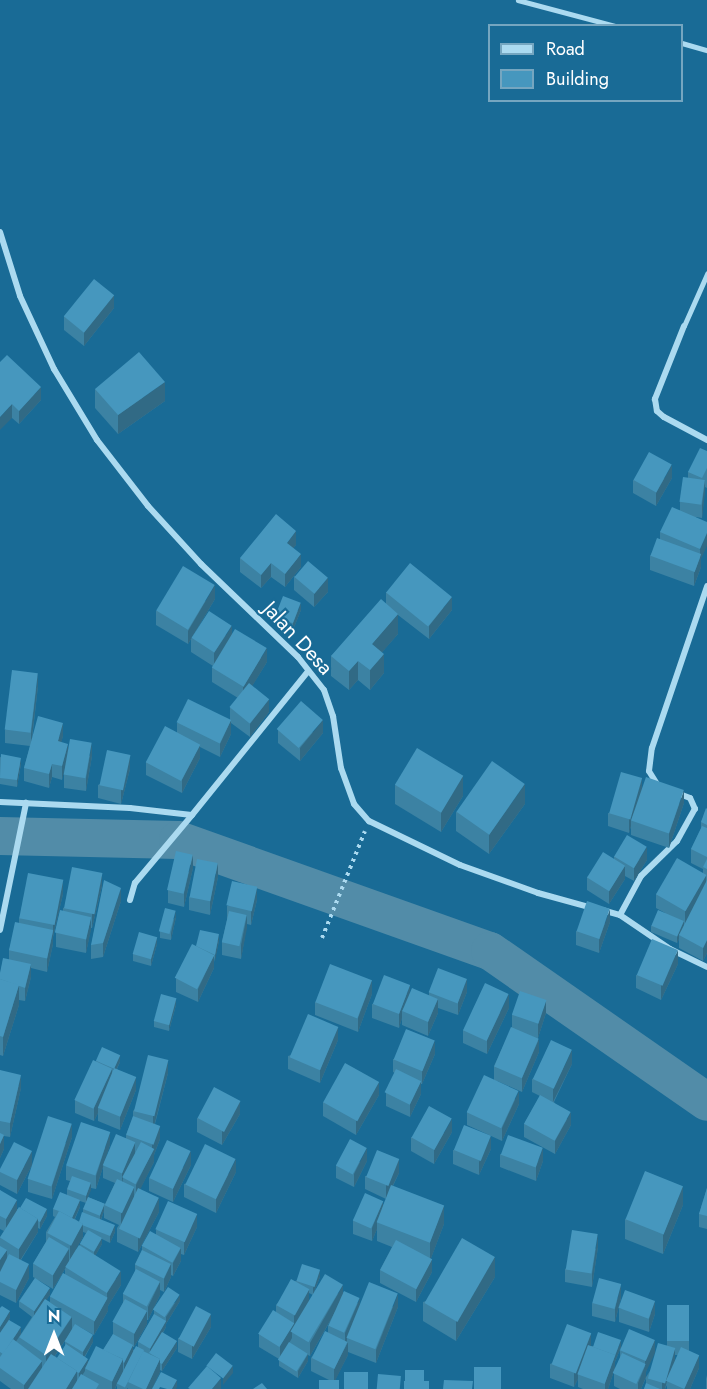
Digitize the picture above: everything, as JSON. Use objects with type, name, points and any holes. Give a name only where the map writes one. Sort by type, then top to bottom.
[{"type":"street","name":"Jalan Desa","points":[[0,232],[2,251],[54,369],[97,440],[178,539],[308,671],[329,700],[341,768],[354,804],[369,821],[460,865],[538,893],[620,915],[670,949],[707,967]]},
{"type":"street","points":[[684,326],[655,399],[657,411],[707,440]]},
{"type":"street","points":[[620,915],[642,876],[677,841],[695,809],[690,798],[652,778],[649,758],[707,586]]},
{"type":"street","points":[[129,900],[145,870],[308,671]]},
{"type":"street","points":[[0,802],[192,815]]},
{"type":"street","points":[[0,930],[17,862],[27,803]]},
{"type":"lane","points":[[518,0],[608,24]]},
{"type":"lane","points":[[683,44],[707,50]]},
{"type":"lane","points":[[684,326],[707,274]]},
{"type":"path","points":[[322,938],[347,869],[369,821]]},
{"type":"building","points":[[94,279],[114,295],[84,333],[64,316]]},
{"type":"building","points":[[139,352],[165,382],[118,415],[95,389]]},
{"type":"building","points":[[7,355],[41,387],[19,411],[12,404],[0,417],[0,362]]},
{"type":"building","points":[[700,448],[707,451],[707,468],[702,478],[688,472]]},
{"type":"building","points":[[649,452],[672,465],[656,493],[633,480]]},
{"type":"building","points":[[683,477],[705,480],[701,505],[680,502]]},
{"type":"building","points":[[672,507],[707,522],[707,533],[700,549],[660,532]]},
{"type":"building","points":[[276,514],[296,531],[287,543],[301,554],[285,574],[271,563],[261,575],[240,558]]},
{"type":"building","points":[[657,538],[701,554],[695,572],[651,556]]},
{"type":"building","points":[[308,561],[328,578],[314,594],[295,577]]},
{"type":"building","points":[[410,563],[452,597],[428,627],[386,593]]},
{"type":"building","points":[[183,566],[215,585],[188,630],[156,611]]},
{"type":"building","points":[[283,596],[301,603],[293,623],[275,617]]},
{"type":"building","points":[[381,599],[398,614],[372,644],[384,654],[370,670],[358,661],[349,671],[331,656]]},
{"type":"building","points":[[209,611],[232,626],[214,653],[192,638]]},
{"type":"building","points":[[235,629],[267,648],[244,687],[212,668]]},
{"type":"building","points":[[12,670],[38,673],[30,733],[5,730]]},
{"type":"building","points":[[249,683],[269,699],[250,723],[229,707]]},
{"type":"building","points":[[188,699],[231,720],[220,743],[177,722]]},
{"type":"building","points":[[301,701],[323,720],[299,748],[277,729]]},
{"type":"building","points":[[38,716],[63,723],[58,741],[68,744],[62,766],[52,764],[49,774],[24,768]]},
{"type":"building","points":[[165,726],[200,745],[181,781],[146,762]]},
{"type":"building","points":[[70,739],[92,743],[85,778],[64,774]]},
{"type":"building","points":[[417,748],[463,776],[441,813],[395,785]]},
{"type":"building","points":[[107,750],[130,755],[123,790],[100,785]]},
{"type":"building","points":[[1,754],[21,758],[17,780],[0,778]]},
{"type":"building","points":[[492,761],[525,784],[489,835],[456,812]]},
{"type":"building","points":[[621,772],[642,778],[630,819],[609,813]]},
{"type":"building","points":[[646,777],[684,790],[669,834],[631,820]]},
{"type":"building","points":[[707,809],[707,825],[701,822]]},
{"type":"building","points":[[702,826],[707,828],[707,857],[691,849]]},
{"type":"building","points":[[627,835],[647,847],[634,868],[614,856]]},
{"type":"building","points":[[176,851],[193,855],[184,894],[167,890]]},
{"type":"building","points":[[603,852],[625,866],[609,891],[587,877]]},
{"type":"building","points":[[677,858],[706,875],[685,911],[656,894]]},
{"type":"building","points":[[197,859],[218,863],[210,901],[190,897]]},
{"type":"building","points":[[72,867],[102,873],[94,914],[64,908]]},
{"type":"building","points":[[28,873],[63,880],[55,925],[19,918]]},
{"type":"building","points":[[104,880],[121,888],[103,943],[91,945]]},
{"type":"building","points":[[707,880],[707,940],[703,948],[679,935]]},
{"type":"building","points":[[232,881],[257,887],[252,911],[226,905]]},
{"type":"building","points":[[587,901],[610,909],[599,939],[577,931]]},
{"type":"building","points":[[165,908],[176,911],[169,934],[159,931]]},
{"type":"building","points":[[60,910],[91,917],[86,940],[55,932]]},
{"type":"building","points":[[658,910],[684,921],[677,937],[651,926]]},
{"type":"building","points":[[229,911],[247,915],[239,946],[222,942]]},
{"type":"building","points":[[15,922],[53,930],[47,958],[9,950]]},
{"type":"building","points":[[200,930],[219,934],[215,955],[196,946]]},
{"type":"building","points":[[139,932],[157,937],[151,959],[133,954]]},
{"type":"building","points":[[652,939],[678,950],[663,986],[637,975]]},
{"type":"building","points":[[192,944],[214,955],[197,989],[175,978]]},
{"type":"building","points":[[3,958],[31,964],[25,988],[0,979]]},
{"type":"building","points":[[330,964],[372,980],[357,1018],[315,1002]]},
{"type":"building","points":[[438,968],[467,979],[458,1003],[429,992]]},
{"type":"building","points":[[384,975],[410,985],[399,1014],[373,1004]]},
{"type":"building","points":[[0,979],[19,985],[3,1037],[0,1036]]},
{"type":"building","points":[[485,983],[509,994],[487,1041],[463,1030]]},
{"type":"building","points":[[412,988],[438,999],[428,1022],[402,1011]]},
{"type":"building","points":[[520,991],[546,1000],[538,1024],[512,1015]]},
{"type":"building","points":[[161,994],[176,998],[169,1025],[154,1021]]},
{"type":"building","points":[[308,1014],[338,1027],[320,1070],[290,1057]]},
{"type":"building","points":[[511,1027],[539,1039],[522,1078],[494,1067]]},
{"type":"building","points":[[406,1029],[435,1041],[422,1071],[394,1060]]},
{"type":"building","points":[[551,1040],[572,1050],[554,1089],[533,1079]]},
{"type":"building","points":[[102,1047],[120,1055],[114,1069],[96,1061]]},
{"type":"building","points":[[148,1055],[168,1060],[154,1116],[134,1111]]},
{"type":"building","points":[[93,1060],[112,1069],[93,1109],[74,1100]]},
{"type":"building","points":[[345,1063],[379,1082],[357,1121],[323,1102]]},
{"type":"building","points":[[114,1068],[136,1077],[120,1117],[98,1108]]},
{"type":"building","points":[[396,1069],[421,1081],[410,1105],[385,1092]]},
{"type":"building","points":[[0,1070],[21,1075],[10,1123],[0,1121]]},
{"type":"building","points":[[484,1075],[518,1091],[501,1128],[467,1112]]},
{"type":"building","points":[[214,1087],[240,1101],[224,1132],[198,1118]]},
{"type":"building","points":[[540,1095],[571,1112],[555,1141],[524,1124]]},
{"type":"building","points":[[429,1106],[452,1119],[434,1150],[412,1137]]},
{"type":"building","points":[[48,1116],[72,1124],[51,1186],[28,1179]]},
{"type":"building","points":[[133,1116],[160,1126],[153,1145],[126,1135]]},
{"type":"building","points":[[81,1122],[110,1132],[95,1176],[66,1165]]},
{"type":"building","points":[[464,1125],[491,1136],[481,1161],[454,1150]]},
{"type":"building","points":[[116,1134],[135,1142],[122,1174],[103,1165]]},
{"type":"building","points":[[508,1135],[543,1148],[536,1167],[501,1155]]},
{"type":"building","points":[[350,1139],[367,1148],[353,1174],[336,1165]]},
{"type":"building","points":[[167,1140],[191,1151],[173,1189],[149,1178]]},
{"type":"building","points":[[14,1142],[32,1151],[17,1180],[0,1172]]},
{"type":"building","points":[[141,1142],[154,1149],[135,1184],[122,1177]]},
{"type":"building","points":[[205,1144],[236,1159],[216,1199],[185,1184]]},
{"type":"building","points":[[377,1150],[399,1159],[388,1186],[366,1177]]},
{"type":"building","points":[[645,1171],[683,1186],[664,1235],[626,1219]]},
{"type":"building","points":[[72,1176],[91,1183],[86,1196],[67,1189]]},
{"type":"building","points":[[117,1179],[134,1187],[122,1213],[105,1205]]},
{"type":"building","points":[[391,1185],[444,1205],[430,1243],[377,1222]]},
{"type":"building","points":[[138,1188],[159,1198],[140,1239],[119,1229]]},
{"type":"building","points":[[707,1188],[707,1216],[699,1214]]},
{"type":"building","points":[[0,1190],[17,1200],[6,1219],[0,1216]]},
{"type":"building","points":[[60,1192],[80,1200],[72,1218],[53,1209]]},
{"type":"building","points":[[365,1193],[383,1201],[371,1229],[353,1220]]},
{"type":"building","points":[[88,1197],[105,1204],[100,1216],[83,1209]]},
{"type":"building","points":[[26,1198],[47,1209],[40,1222],[20,1208]]},
{"type":"building","points":[[168,1201],[197,1214],[185,1242],[155,1229]]},
{"type":"building","points":[[19,1207],[38,1219],[19,1249],[0,1237]]},
{"type":"building","points":[[59,1211],[83,1224],[71,1246],[47,1233]]},
{"type":"building","points":[[82,1212],[115,1225],[110,1236],[82,1225],[79,1222]]},
{"type":"building","points":[[88,1230],[102,1238],[94,1252],[80,1244]]},
{"type":"building","points":[[572,1230],[598,1234],[591,1274],[566,1270]]},
{"type":"building","points":[[150,1231],[181,1248],[172,1263],[142,1246]]},
{"type":"building","points":[[49,1237],[69,1249],[53,1275],[33,1264]]},
{"type":"building","points":[[462,1238],[495,1257],[457,1322],[424,1303]]},
{"type":"building","points":[[396,1240],[432,1259],[416,1289],[380,1270]]},
{"type":"building","points":[[79,1245],[121,1271],[107,1293],[65,1267]]},
{"type":"building","points":[[0,1246],[7,1250],[0,1260]]},
{"type":"building","points":[[142,1250],[171,1264],[164,1278],[135,1264]]},
{"type":"building","points":[[9,1254],[29,1264],[16,1290],[0,1282],[0,1272]]},
{"type":"building","points":[[302,1264],[320,1270],[315,1287],[296,1281]]},
{"type":"building","points":[[136,1269],[160,1282],[147,1306],[123,1294]]},
{"type":"building","points":[[63,1273],[108,1298],[95,1321],[50,1297]]},
{"type":"building","points":[[325,1274],[343,1285],[308,1342],[290,1331]]},
{"type":"building","points":[[35,1278],[50,1288],[34,1311],[19,1301]]},
{"type":"building","points":[[599,1278],[621,1284],[614,1309],[592,1303]]},
{"type":"building","points":[[291,1279],[309,1289],[295,1315],[276,1305]]},
{"type":"building","points":[[369,1282],[398,1294],[375,1349],[347,1338]]},
{"type":"building","points":[[168,1287],[180,1295],[165,1317],[153,1309]]},
{"type":"building","points":[[625,1290],[655,1301],[649,1319],[619,1308]]},
{"type":"building","points":[[344,1291],[360,1298],[344,1333],[329,1326]]},
{"type":"building","points":[[45,1299],[72,1317],[46,1355],[19,1337]]},
{"type":"building","points":[[125,1299],[147,1311],[134,1334],[112,1322]]},
{"type":"building","points":[[667,1305],[689,1305],[689,1341],[667,1341]]},
{"type":"building","points":[[2,1306],[10,1311],[0,1327],[0,1308]]},
{"type":"building","points":[[196,1306],[211,1314],[194,1347],[179,1339]]},
{"type":"building","points":[[273,1310],[294,1323],[279,1347],[258,1334]]},
{"type":"building","points":[[154,1314],[166,1321],[150,1349],[138,1342]]},
{"type":"building","points":[[9,1320],[21,1327],[3,1354],[0,1352],[0,1333]]},
{"type":"building","points":[[75,1324],[93,1335],[83,1352],[65,1341]]},
{"type":"building","points":[[567,1324],[591,1333],[576,1373],[552,1364]]},
{"type":"building","points":[[629,1329],[655,1340],[646,1361],[620,1350]]},
{"type":"building","points":[[325,1331],[347,1342],[334,1369],[312,1358]]},
{"type":"building","points":[[162,1332],[177,1341],[162,1364],[160,1359],[149,1353]]},
{"type":"building","points":[[598,1332],[621,1340],[614,1358],[615,1355],[593,1347]]},
{"type":"building","points":[[113,1334],[133,1345],[124,1363],[123,1359],[103,1350]]},
{"type":"building","points":[[13,1339],[42,1361],[24,1385],[0,1368],[0,1357]]},
{"type":"building","points":[[289,1342],[308,1354],[297,1371],[278,1360]]},
{"type":"building","points":[[658,1343],[675,1348],[665,1384],[648,1379]]},
{"type":"building","points":[[66,1344],[88,1359],[79,1373],[57,1358]]},
{"type":"building","points":[[588,1345],[615,1355],[605,1384],[577,1374]]},
{"type":"building","points":[[96,1346],[123,1359],[112,1382],[85,1368]]},
{"type":"building","points":[[136,1346],[144,1350],[125,1388],[117,1383]]},
{"type":"building","points":[[681,1347],[699,1355],[684,1389],[666,1381]]},
{"type":"building","points":[[143,1351],[160,1359],[146,1389],[128,1382]]},
{"type":"building","points":[[216,1353],[233,1366],[223,1378],[206,1366]]},
{"type":"building","points":[[622,1353],[646,1364],[636,1384],[613,1373]]},
{"type":"building","points":[[51,1354],[77,1371],[66,1389],[28,1389]]},
{"type":"building","points":[[207,1366],[221,1378],[212,1389],[188,1388]]},
{"type":"building","points":[[474,1367],[501,1367],[501,1389],[474,1389]]},
{"type":"building","points":[[405,1370],[424,1370],[424,1381],[405,1381]]},
{"type":"building","points":[[161,1372],[177,1380],[172,1389],[160,1387],[152,1389]]},
{"type":"building","points":[[344,1372],[368,1372],[368,1389],[344,1389]]},
{"type":"building","points":[[81,1374],[99,1384],[96,1389],[72,1389]]},
{"type":"building","points":[[378,1374],[401,1376],[400,1389],[377,1389]]},
{"type":"building","points":[[319,1380],[339,1380],[339,1389],[319,1389]]},
{"type":"building","points":[[444,1380],[473,1381],[472,1389],[443,1389]]},
{"type":"building","points":[[404,1381],[429,1381],[429,1389],[404,1389]]},
{"type":"building","points":[[262,1383],[267,1389],[253,1389]]},
{"type":"building","points":[[646,1383],[660,1389],[644,1389]]},
{"type":"waterway","points":[[0,836],[178,840],[490,951],[707,1102]]}]
